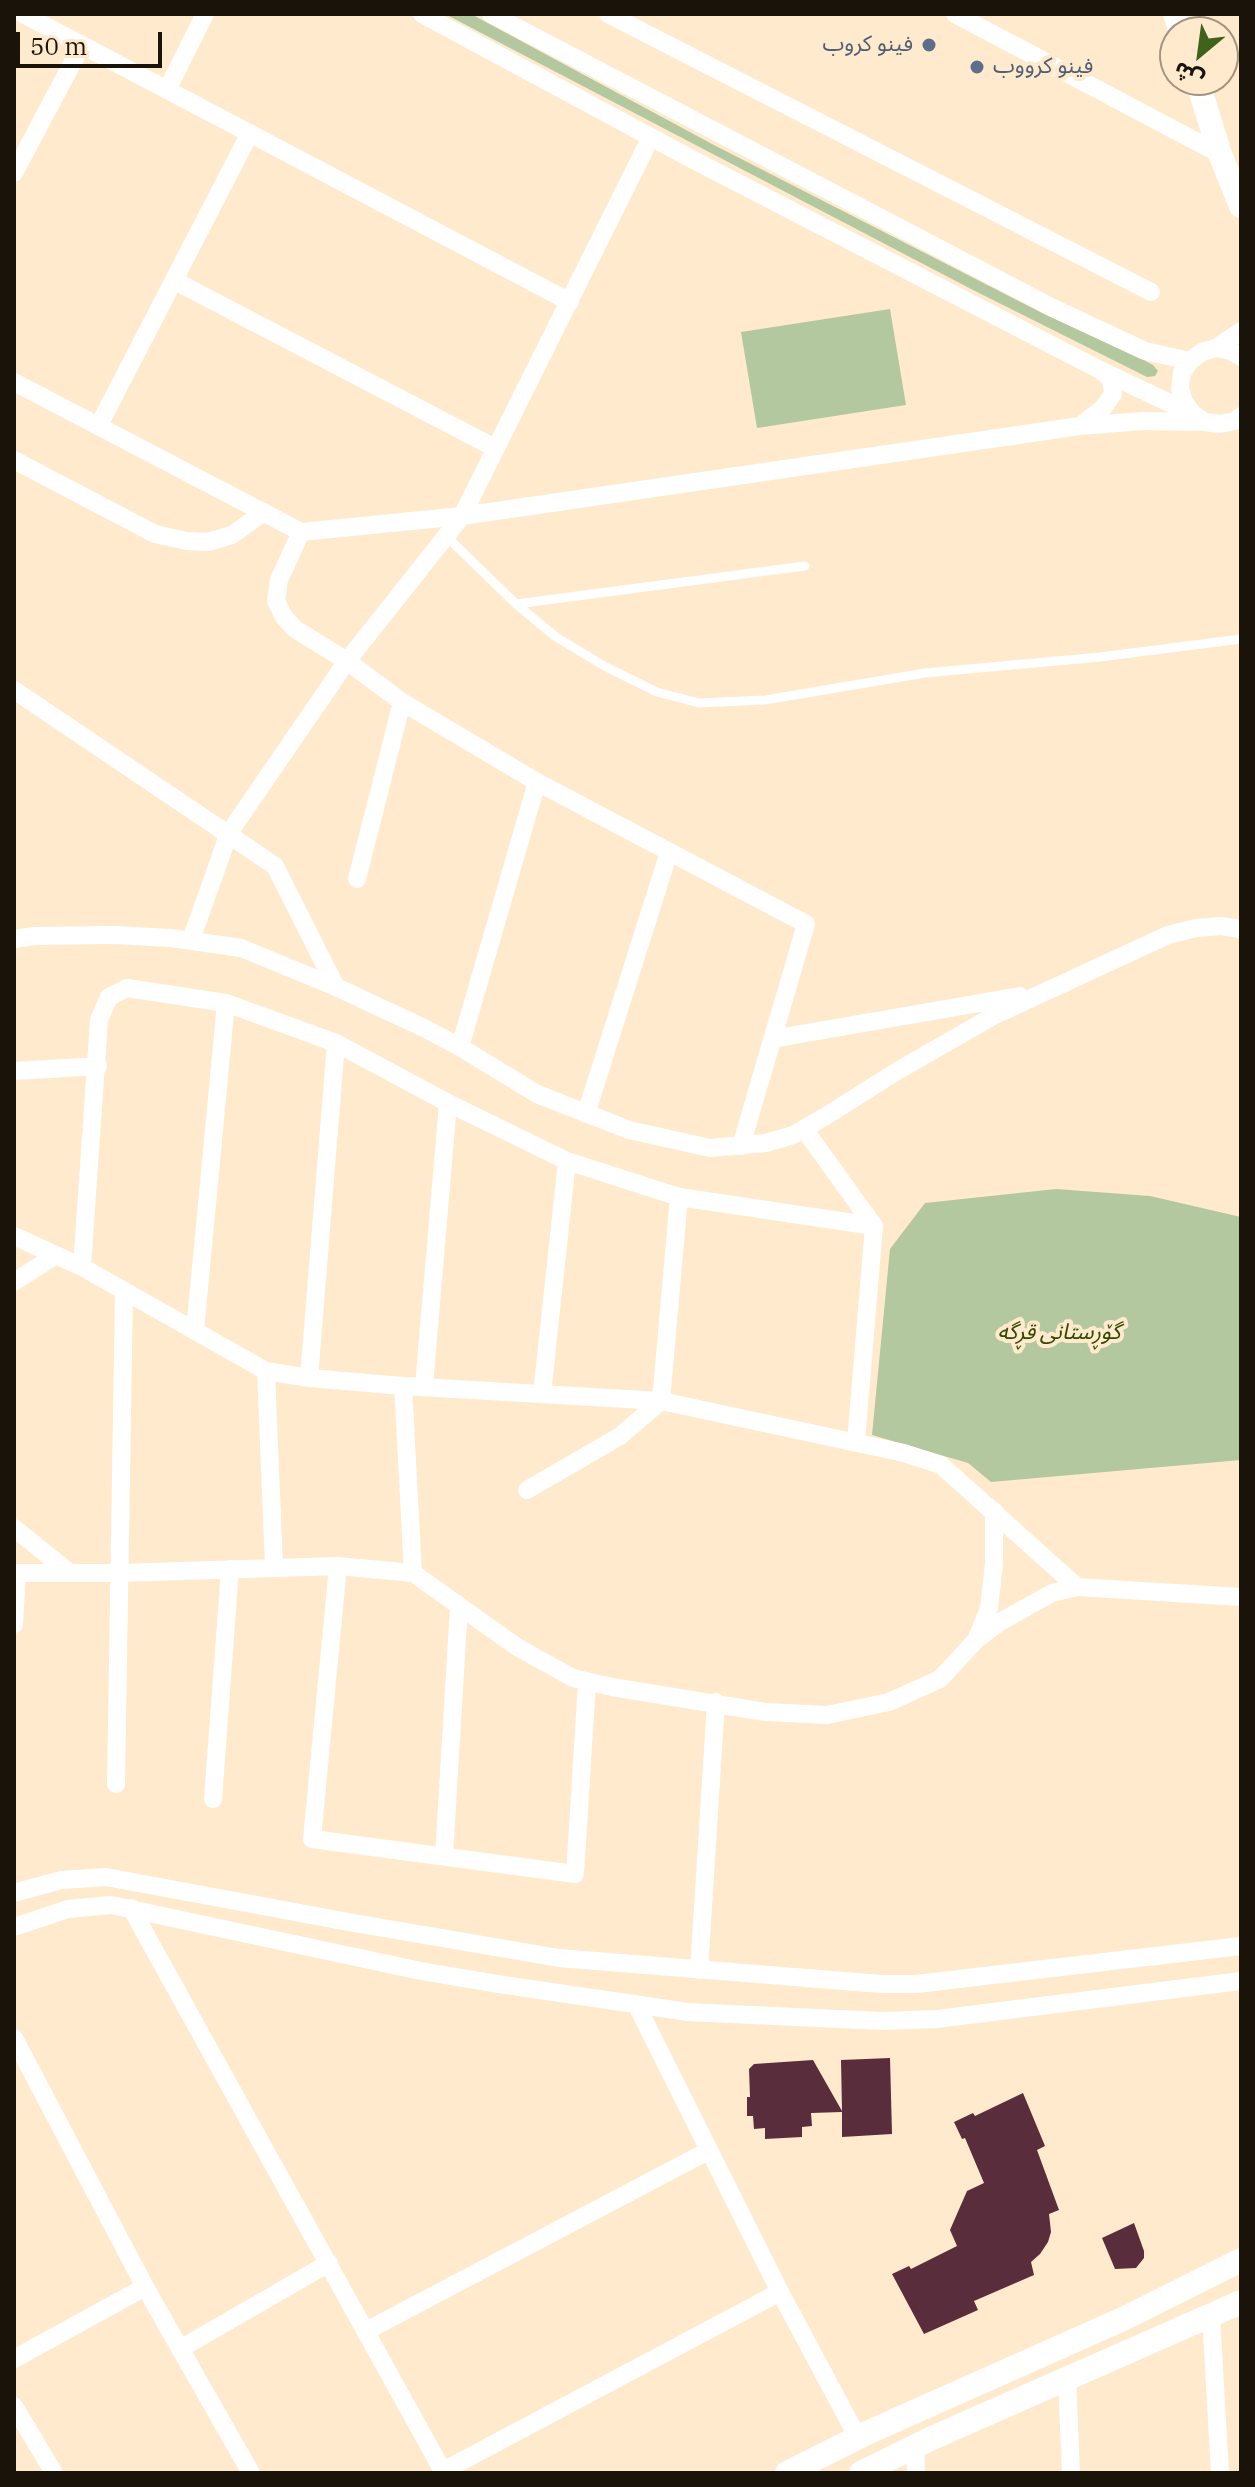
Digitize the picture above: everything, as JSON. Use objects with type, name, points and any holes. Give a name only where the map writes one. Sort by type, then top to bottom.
[{"type":"street","points":[[23,14],[570,302]]},
{"type":"street","points":[[167,90],[205,14]]},
{"type":"street","points":[[422,14],[651,137],[1102,371],[1206,420],[1241,431]]},
{"type":"street","points":[[491,14],[1053,308],[1145,351],[1190,361]]},
{"type":"street","points":[[608,14],[1151,292]]},
{"type":"street","points":[[955,14],[1220,154]]},
{"type":"street","points":[[14,173],[82,45]]},
{"type":"street","points":[[1202,96],[1220,154],[1241,206]]},
{"type":"street","points":[[99,425],[250,133]]},
{"type":"street","points":[[191,940],[229,833],[347,661],[462,516],[651,137]]},
{"type":"street","points":[[175,281],[495,448]]},
{"type":"street","points":[[1206,420],[1184,402],[1180,388],[1182,373],[1190,361],[1202,352],[1216,348],[1241,331]]},
{"type":"street","points":[[1216,348],[1241,357]]},
{"type":"street","points":[[1080,426],[1103,408],[1113,394],[1111,379],[1102,371]]},
{"type":"street","points":[[14,382],[301,532],[462,516],[1080,426],[1241,416]]},
{"type":"street","points":[[14,460],[155,534],[187,541],[208,542],[232,535],[264,512]]},
{"type":"street","points":[[301,532],[279,580],[276,601],[295,629],[347,661],[402,702],[537,782],[806,924],[741,1146]]},
{"type":"street","points":[[14,690],[275,866],[336,987]]},
{"type":"street","points":[[357,879],[402,702]]},
{"type":"street","points":[[460,1047],[537,782]]},
{"type":"street","points":[[586,1114],[669,852]]},
{"type":"street","points":[[14,939],[77,935],[191,940],[213,942],[257,954],[336,987],[460,1047],[537,1094],[586,1114],[671,1141],[710,1148],[766,1143],[804,1129],[968,1031],[1168,935],[1196,928],[1221,926],[1241,929]]},
{"type":"street","points":[[82,1267],[99,1020],[109,997],[127,988],[226,1003],[336,1043],[448,1103],[567,1161],[679,1197],[874,1226]]},
{"type":"street","points":[[772,1039],[1047,992]]},
{"type":"street","points":[[195,1331],[226,1003]]},
{"type":"street","points":[[309,1378],[336,1043]]},
{"type":"street","points":[[14,1071],[98,1066]]},
{"type":"street","points":[[424,1386],[448,1103]]},
{"type":"street","points":[[804,1129],[874,1226],[856,1442]]},
{"type":"street","points":[[542,1394],[567,1161]]},
{"type":"street","points":[[527,1490],[620,1436],[661,1401],[679,1197]]},
{"type":"street","points":[[14,1236],[82,1267],[266,1371],[403,1386],[661,1401],[856,1442],[941,1465],[1077,1587]]},
{"type":"street","points":[[14,1282],[56,1255]]},
{"type":"street","points":[[116,1784],[124,1291]]},
{"type":"street","points":[[266,1371],[274,1567]]},
{"type":"street","points":[[403,1386],[413,1573]]},
{"type":"street","points":[[977,1639],[989,1608],[994,1564],[994,1511]]},
{"type":"street","points":[[14,1528],[70,1573]]},
{"type":"street","points":[[338,1566],[312,1839],[575,1874],[587,1682]]},
{"type":"street","points":[[14,1624],[16,1573],[338,1566],[413,1573],[517,1647],[573,1678],[765,1712],[827,1715],[889,1702],[940,1679],[977,1639],[1000,1622],[1038,1600],[1077,1587],[1241,1597]]},
{"type":"street","points":[[213,1799],[230,1569]]},
{"type":"street","points":[[444,1856],[459,1606]]},
{"type":"street","points":[[699,1970],[716,1702]]},
{"type":"street","points":[[14,1893],[61,1880],[106,1877],[559,1958],[881,1984],[916,1984],[1241,1946]]},
{"type":"street","points":[[14,1927],[68,1909],[111,1905],[421,1971],[688,2012],[882,2021],[937,2019],[1241,1981]]},
{"type":"street","points":[[131,1908],[444,2472],[780,2292]]},
{"type":"street","points":[[636,2004],[780,2292],[858,2438]]},
{"type":"street","points":[[14,2038],[145,2287],[251,2473]]},
{"type":"street","points":[[366,2331],[708,2151]]},
{"type":"street","points":[[787,2473],[1123,2319],[1241,2260]]},
{"type":"street","points":[[180,2349],[329,2263]]},
{"type":"street","points":[[14,2359],[145,2287]]},
{"type":"street","points":[[861,2473],[915,2446],[1241,2302]]},
{"type":"street","points":[[1211,2316],[1220,2473]]},
{"type":"street","points":[[1067,2378],[1071,2473]]},
{"type":"street","points":[[14,2406],[54,2473]]},
{"type":"street","points":[[915,2446],[916,2473]]},
{"type":"lane","points":[[446,536],[516,604],[556,637],[606,667],[657,692],[699,703],[765,700],[925,673],[1100,657],[1241,639]]},
{"type":"lane","points":[[516,604],[805,566]]},
{"type":"green space","points":[[445,14],[471,14],[712,144],[1044,314],[1131,353],[1158,371],[1155,376],[1147,377],[973,290]]},
{"type":"green space","points":[[890,309],[906,405],[757,428],[741,332]]},
{"type":"green space","name":"گۆڕستانی قڕگە","points":[[1056,1189],[1150,1196],[1241,1217],[1241,1460],[991,1482],[968,1463],[872,1435],[890,1249],[925,1203]]},
{"type":"building","points":[[890,2058],[892,2134],[842,2137],[842,2112],[811,2113],[812,2126],[802,2127],[802,2137],[765,2139],[765,2128],[754,2129],[753,2116],[747,2116],[749,2069],[754,2064],[813,2060],[842,2111],[841,2060]]},
{"type":"building","points":[[1023,2093],[1045,2146],[1037,2150],[1059,2210],[1049,2214],[1051,2232],[1048,2242],[1031,2262],[1034,2275],[974,2301],[978,2310],[924,2334],[892,2274],[909,2266],[911,2269],[957,2246],[950,2230],[967,2191],[984,2183],[965,2138],[962,2139],[954,2122],[973,2113],[975,2116]]},
{"type":"building","points":[[1134,2223],[1144,2258],[1136,2268],[1115,2269],[1102,2238]]},
{"type":"place","name":"فينو كروب","points":[[929,45]]},
{"type":"place","name":"فینو کرووب","points":[[977,67]]}]
